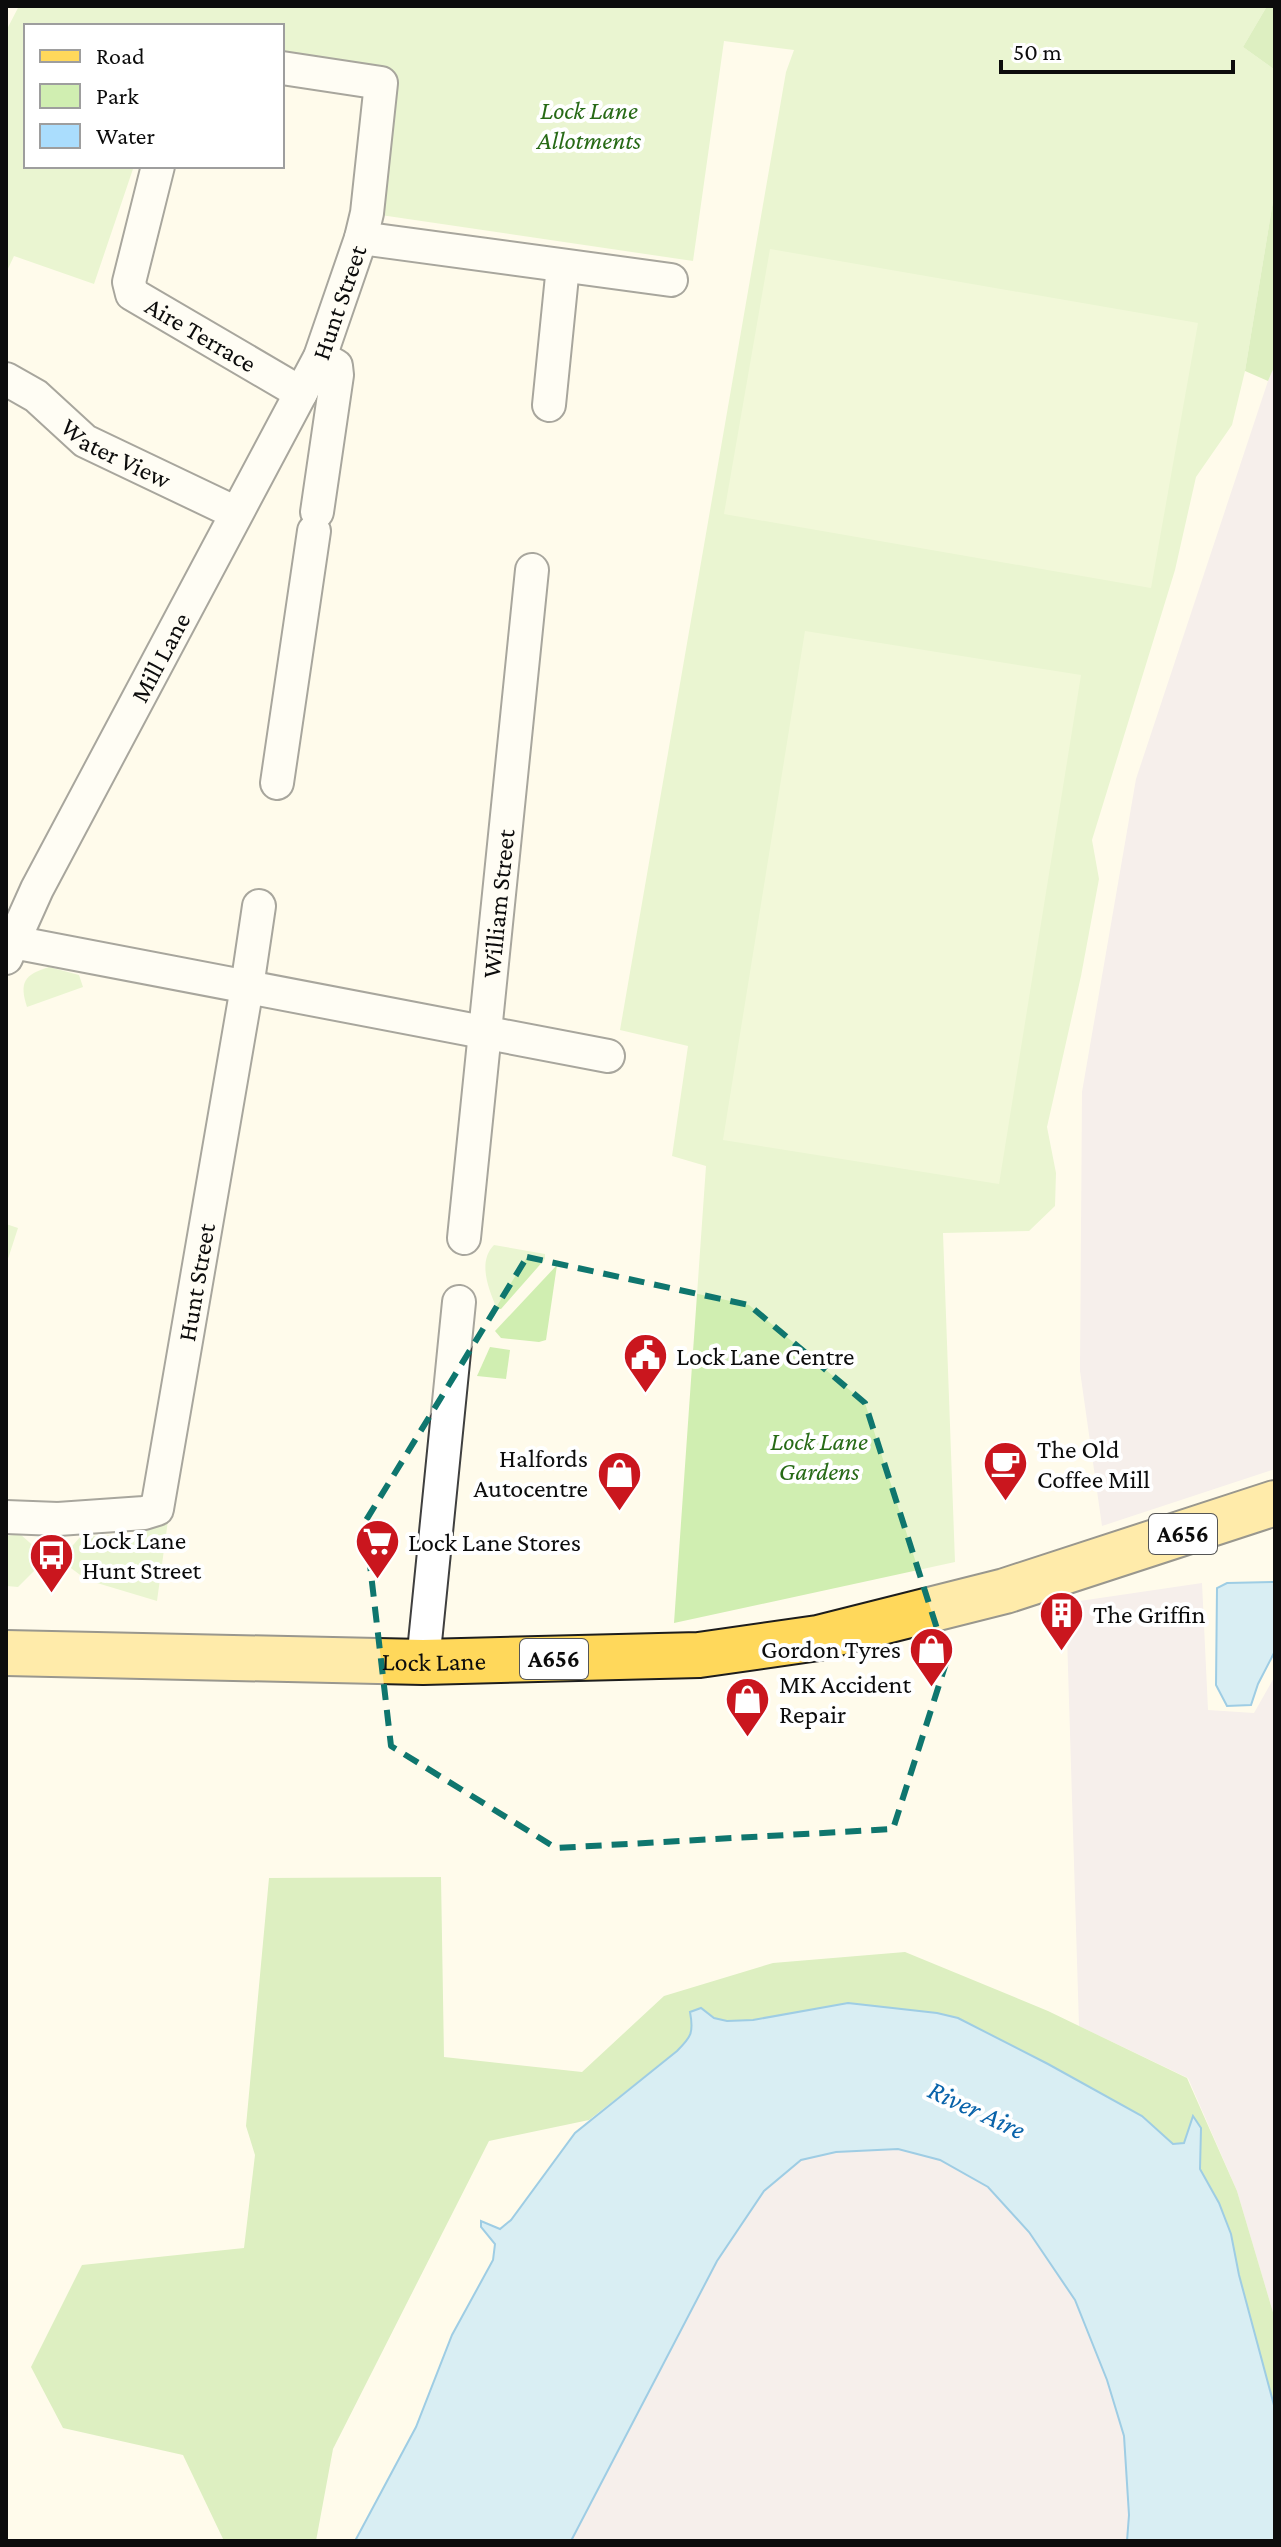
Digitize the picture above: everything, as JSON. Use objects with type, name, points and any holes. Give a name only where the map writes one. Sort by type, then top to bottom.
[{"type":"main road","name":"Lock Lane","points":[[6,1653],[423,1662],[699,1655],[803,1640],[1005,1591],[1275,1503]]},
{"type":"street","name":"Hunt Street","points":[[277,783],[337,375],[336,366],[320,357],[367,213],[381,83],[284,68]]},
{"type":"street","name":"Aire Terrace","points":[[158,168],[129,282],[132,294],[301,393]]},
{"type":"street","points":[[361,238],[671,280]]},
{"type":"street","points":[[549,405],[563,266]]},
{"type":"street","name":"Mill Lane","points":[[9,950],[37,889],[320,357]]},
{"type":"street","name":"Water View","points":[[6,379],[36,396],[85,441],[236,513]]},
{"type":"street","name":"William Street","points":[[464,1238],[532,570]]},
{"type":"street","name":"Hunt Street","points":[[6,1517],[58,1519],[144,1513],[157,1509],[259,906]]},
{"type":"street","points":[[9,950],[247,987],[608,1056]]},
{"type":"street","points":[[423,1662],[459,1302]]},
{"type":"highlighted area","points":[[527,1257],[749,1305],[865,1403],[947,1660],[893,1829],[556,1848],[391,1746],[365,1522]]},
{"type":"shaded area","points":[[1275,365],[1275,1469],[1102,1526],[1080,1371],[1082,1092],[1136,779]]},
{"type":"shaded area","points":[[1202,1583],[1208,1710],[1254,1713],[1275,1676],[1275,2319],[1237,2191],[1188,2078],[1079,2026],[1066,1603]]},
{"type":"shaded area","points":[[898,2149],[940,2160],[988,2187],[1029,2232],[1075,2300],[1107,2380],[1124,2436],[1129,2515],[1127,2541],[571,2541],[717,2261],[764,2191],[801,2160],[836,2152]]},
{"type":"green space","points":[[19,6],[1267,6],[1243,47],[1275,70],[1275,189],[1245,371],[1232,425],[1196,477],[1175,570],[1092,840],[1099,879],[1047,1127],[1056,1173],[1055,1206],[1029,1231],[943,1233],[955,1562],[674,1623],[706,1166],[672,1156],[688,1046],[620,1030],[786,72],[794,50],[724,41],[693,261],[367,213],[380,83],[284,67],[284,24],[24,24],[24,168],[133,168],[94,284],[14,256],[6,273],[6,31]]},
{"type":"green space","points":[[1267,6],[1275,6],[1275,70],[1243,47]]},
{"type":"green space","points":[[1275,189],[1275,365],[1268,381],[1245,371]]},
{"type":"green space","points":[[770,249],[1198,323],[1151,588],[724,514]]},
{"type":"green space","points":[[805,631],[1081,675],[999,1184],[723,1140]]},
{"type":"green space","points":[[49,967],[79,975],[83,987],[27,1007],[26,981],[34,973]]},
{"type":"green space","points":[[6,1224],[18,1228],[6,1265]]},
{"type":"green space","points":[[494,1245],[545,1254],[545,1259],[501,1309],[497,1309],[485,1268]]},
{"type":"green space","points":[[557,1265],[546,1340],[501,1338],[495,1331]]},
{"type":"green space","points":[[490,1347],[510,1350],[506,1379],[477,1376]]},
{"type":"green space","points":[[169,1513],[157,1601],[87,1580],[60,1560],[81,1536],[138,1535]]},
{"type":"green space","points":[[20,1534],[47,1558],[18,1587],[7,1586],[6,1536]]},
{"type":"green space","points":[[441,1877],[444,2057],[582,2072],[664,1996],[773,1963],[905,1952],[1048,2011],[1187,2078],[1237,2191],[1275,2319],[1275,2409],[1231,2234],[1219,2203],[1200,2169],[1201,2128],[1193,2117],[1184,2143],[1173,2144],[1142,2116],[958,2018],[937,2013],[848,2003],[753,2020],[714,2018],[693,2024],[690,2038],[677,2051],[589,2120],[489,2141],[333,2449],[316,2541],[224,2541],[183,2455],[63,2428],[31,2367],[82,2265],[244,2248],[255,2155],[246,2126],[269,1878]]},
{"type":"water","points":[[1275,1582],[1275,1651],[1251,1705],[1227,1706],[1216,1685],[1217,1588],[1227,1583]]},
{"type":"water","name":"River Aire","points":[[848,2003],[958,2018],[1142,2116],[1173,2144],[1184,2143],[1193,2116],[1201,2128],[1200,2169],[1219,2203],[1231,2234],[1275,2409],[1275,2541],[1127,2541],[1129,2515],[1124,2436],[1107,2380],[1075,2300],[1029,2232],[988,2187],[940,2160],[898,2149],[836,2152],[801,2160],[764,2191],[717,2261],[571,2541],[355,2541],[416,2427],[452,2335],[493,2260],[495,2244],[481,2227],[481,2221],[500,2229],[511,2220],[575,2133],[686,2042],[692,2025],[690,2012],[701,2008],[714,2018],[727,2021],[753,2020]]},
{"type":"place","name":"Lock Lane Centre","points":[[645,1395]]},
{"type":"place","name":"The Old Coffee Mill","points":[[1006,1503]]},
{"type":"place","name":"Halfords Autocentre","points":[[619,1512]]},
{"type":"place","name":"Lock Lane Stores","points":[[377,1581]]},
{"type":"place","name":"Lock Lane Hunt Street","points":[[51,1594]]},
{"type":"place","name":"The Griffin","points":[[1062,1653]]},
{"type":"place","name":"Gordon Tyres","points":[[932,1688]]},
{"type":"place","name":"MK Accident Repair","points":[[748,1738]]},
{"type":"park label","name":"Lock Lane Allotments","points":[[589,125]]},
{"type":"park label","name":"Lock Lane Gardens","points":[[819,1456]]}]
